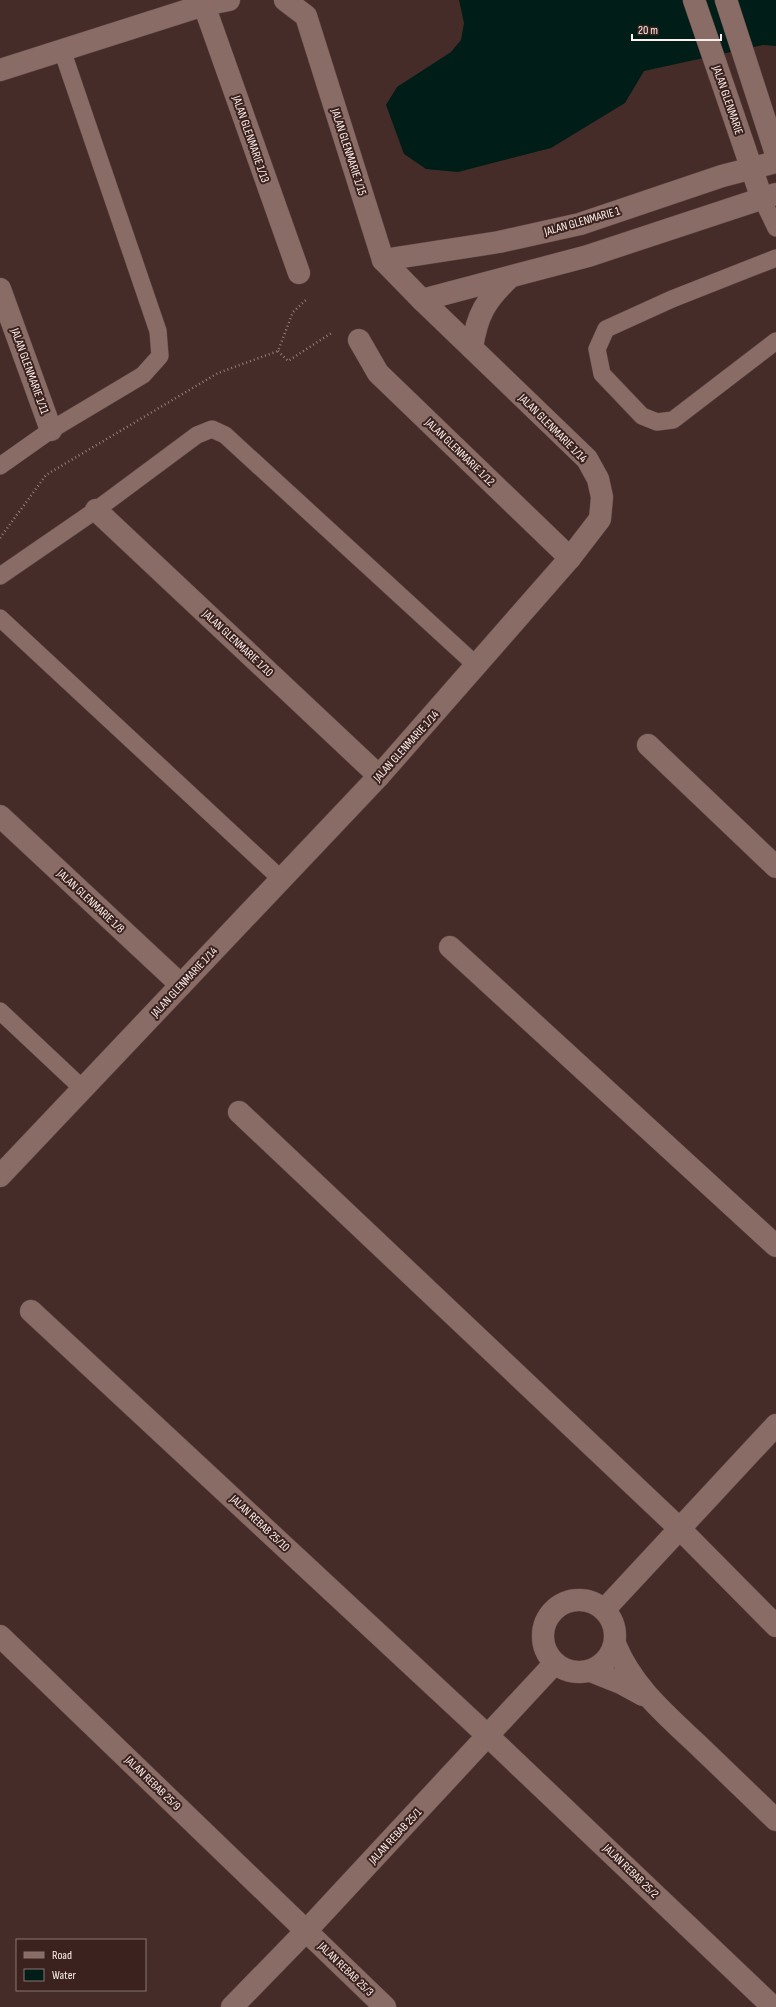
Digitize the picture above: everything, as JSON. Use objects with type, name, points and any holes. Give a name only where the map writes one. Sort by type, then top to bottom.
[{"type":"street","points":[[0,70],[204,5],[229,0]]},
{"type":"street","name":"JALAN GLENMARIE 1/15","points":[[285,0],[306,16],[383,260],[422,300]]},
{"type":"street","name":"JALAN GLENMARIE","points":[[694,0],[752,168],[769,196]]},
{"type":"street","points":[[726,0],[776,154]]},
{"type":"street","name":"JALAN GLENMARIE 1/13","points":[[204,5],[299,273]]},
{"type":"street","name":"JALAN GLENMARIE 1","points":[[383,260],[499,242],[580,224],[722,176],[776,162]]},
{"type":"street","points":[[422,300],[588,256],[769,196]]},
{"type":"street","points":[[580,224],[588,256]]},
{"type":"street","points":[[472,348],[475,329],[485,307],[492,295],[510,277]]},
{"type":"street","name":"JALAN GLENMARIE 1/11","points":[[0,289],[51,430]]},
{"type":"street","name":"JALAN GLENMARIE 1/14","points":[[0,1176],[379,776],[477,666],[570,558],[600,519],[602,497],[598,479],[587,459],[422,300]]},
{"type":"street","name":"JALAN GLENMARIE 1/12","points":[[359,340],[378,373],[570,558]]},
{"type":"street","name":"JALAN GLENMARIE 1/10","points":[[96,510],[379,776]]},
{"type":"street","points":[[648,745],[776,867]]},
{"type":"street","name":"JALAN GLENMARIE 1/8","points":[[0,816],[181,985]]},
{"type":"street","points":[[450,947],[776,1246]]},
{"type":"street","points":[[239,1112],[679,1528],[776,1626]]},
{"type":"street","name":"JALAN REBAB 25/10","points":[[32,1311],[488,1736]]},
{"type":"street","points":[[604,1610],[776,1425]]},
{"type":"street","points":[[615,1644],[610,1656],[602,1665],[591,1671],[578,1673],[565,1670],[555,1663],[547,1653],[543,1641],[544,1628],[548,1617],[557,1608],[568,1602],[581,1600],[593,1603],[604,1610],[611,1620],[615,1632],[615,1644],[621,1660],[649,1699],[776,1820]]},
{"type":"street","name":"JALAN REBAB 25/9","points":[[0,1636],[306,1931]]},
{"type":"street","name":"JALAN REBAB 25/1","points":[[232,2007],[306,1931],[555,1663]]},
{"type":"street","points":[[591,1671],[621,1683],[649,1699]]},
{"type":"street","name":"JALAN REBAB 25/2","points":[[488,1736],[773,2007]]},
{"type":"street","name":"JALAN REBAB 25/3","points":[[306,1931],[385,2007]]},
{"type":"lane","points":[[0,466],[51,430],[142,375],[160,356],[158,331],[62,50]]},
{"type":"lane","points":[[769,196],[776,228]]},
{"type":"lane","points":[[776,258],[672,299],[606,329],[597,349],[602,374],[642,416],[657,422],[673,420],[776,342]]},
{"type":"lane","points":[[0,576],[96,510],[197,435],[212,429],[225,435],[477,666]]},
{"type":"lane","points":[[0,618],[281,879]]},
{"type":"lane","points":[[0,1011],[83,1089]]},
{"type":"path","points":[[278,351],[292,312],[310,297],[299,273]]},
{"type":"path","points":[[278,351],[288,361],[347,323],[359,340]]},
{"type":"path","points":[[0,538],[46,475],[218,373],[278,351]]},
{"type":"water","points":[[459,0],[776,0],[776,46],[763,45],[644,71],[625,103],[551,148],[458,172],[426,169],[404,154],[386,105],[397,87],[451,52],[461,40],[464,23]]}]
